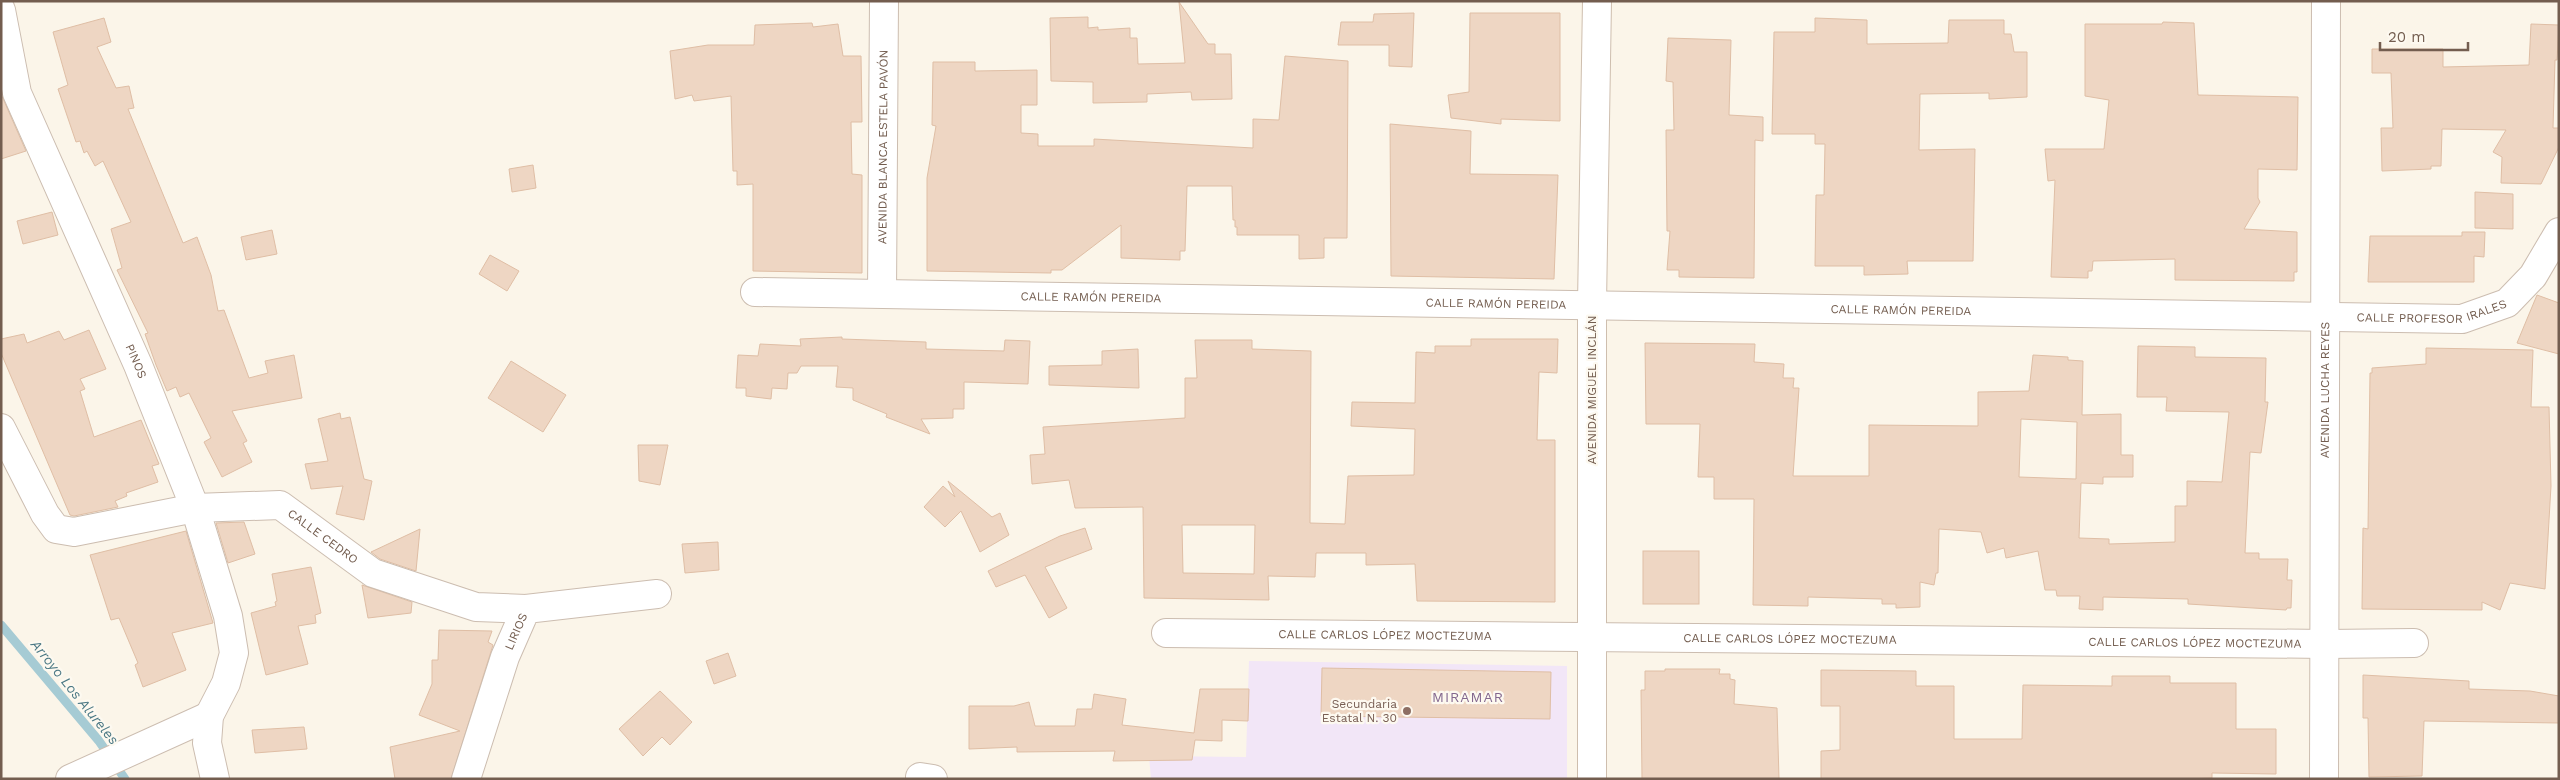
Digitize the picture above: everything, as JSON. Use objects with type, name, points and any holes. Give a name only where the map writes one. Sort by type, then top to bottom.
[{"type":"street","name":"AVENIDA BLANCA ESTELA PAVÓN","points":[[882,293],[884,1]]},
{"type":"street","name":"AVENIDA MIGUEL INCLÁN","points":[[1592,779],[1592,304],[1597,1]]},
{"type":"street","name":"AVENIDA LUCHA REYES","points":[[2324,779],[2326,644],[2326,1]]},
{"type":"street","name":"PINOS","points":[[1,10],[17,93],[138,365],[195,508],[228,616],[234,653],[226,683],[209,716]]},
{"type":"street","name":"CALLE PROFESOR IRALES","points":[[2326,316],[2462,319],[2508,303],[2532,276],[2559,232]]},
{"type":"street","name":"CALLE RAMÓN PEREIDA","points":[[755,292],[2326,316]]},
{"type":"street","name":"CALLE CEDRO","points":[[1,428],[44,514],[56,528],[74,532],[195,508],[280,505],[373,573],[476,607],[526,609]]},
{"type":"street","name":"LIRIOS","points":[[466,779],[505,657],[526,609],[657,594]]},
{"type":"street","name":"CALLE CARLOS LÓPEZ MOCTEZUMA","points":[[1166,633],[2326,644],[2414,643]]},
{"type":"street","points":[[82,773],[209,716],[207,743],[215,779]]},
{"type":"shaded area","name":"Secundaria Estatal N. 30","points":[[1249,661],[1567,666],[1567,779],[1151,779],[1149,756],[1246,757]]},
{"type":"building","points":[[1179,2],[1208,44],[1215,44],[1215,54],[1231,54],[1232,99],[1192,100],[1191,92],[1147,94],[1147,102],[1093,103],[1093,82],[1051,81],[1050,18],[1088,17],[1088,28],[1098,27],[1098,30],[1130,28],[1130,38],[1137,38],[1138,64],[1185,63]]},
{"type":"building","points":[[1414,13],[1412,67],[1389,66],[1389,45],[1338,45],[1341,22],[1373,22],[1374,14]]},
{"type":"building","points":[[1470,13],[1560,13],[1560,121],[1501,119],[1501,124],[1451,118],[1448,95],[1469,92]]},
{"type":"building","points":[[104,18],[111,42],[97,47],[116,88],[129,86],[134,108],[128,109],[183,243],[197,237],[211,275],[218,311],[224,310],[249,378],[268,373],[265,361],[294,355],[302,398],[232,411],[247,441],[243,443],[252,462],[222,477],[204,442],[211,438],[189,393],[180,397],[176,387],[167,391],[156,365],[145,334],[148,333],[117,270],[122,268],[111,229],[131,222],[103,161],[95,166],[87,151],[84,153],[80,141],[76,142],[58,89],[68,85],[53,32]]},
{"type":"building","points":[[1815,18],[1867,20],[1867,44],[1948,43],[1949,20],[2004,20],[2004,34],[2011,34],[2014,52],[2027,52],[2027,97],[1989,99],[1989,93],[1920,94],[1919,150],[1975,149],[1973,261],[1907,261],[1908,274],[1864,275],[1864,266],[1815,266],[1816,195],[1824,195],[1825,144],[1815,144],[1815,134],[1772,134],[1774,32],[1815,32]]},
{"type":"building","points":[[2163,22],[2194,23],[2198,95],[2298,97],[2297,170],[2258,169],[2258,198],[2260,202],[2244,229],[2297,232],[2297,272],[2294,272],[2294,281],[2175,280],[2175,259],[2093,261],[2092,271],[2088,271],[2088,278],[2051,277],[2055,180],[2048,181],[2045,149],[2104,149],[2109,100],[2085,96],[2085,24],[2162,24]]},
{"type":"building","points":[[812,23],[813,27],[838,24],[843,56],[861,56],[862,122],[851,122],[852,174],[862,175],[862,273],[753,271],[753,184],[737,185],[737,171],[733,171],[731,96],[694,101],[692,95],[675,99],[670,51],[708,45],[754,45],[755,25]]},
{"type":"building","points":[[2531,24],[2559,25],[2557,60],[2555,60],[2553,128],[2559,128],[2559,147],[2541,184],[2501,183],[2502,157],[2493,152],[2506,130],[2442,129],[2441,166],[2431,166],[2431,169],[2382,171],[2381,128],[2393,128],[2391,73],[2372,73],[2372,49],[2443,49],[2443,67],[2529,65]]},
{"type":"building","points":[[1668,38],[1731,40],[1729,115],[1763,117],[1763,141],[1755,140],[1754,278],[1679,277],[1679,270],[1667,270],[1670,231],[1667,231],[1666,130],[1674,130],[1673,82],[1666,81]]},
{"type":"building","points":[[1285,56],[1348,61],[1347,238],[1324,238],[1324,258],[1299,259],[1299,235],[1237,235],[1237,227],[1235,227],[1235,220],[1233,220],[1232,186],[1187,186],[1185,251],[1180,251],[1180,260],[1121,258],[1121,225],[1062,270],[1051,270],[1051,273],[927,271],[927,178],[936,126],[932,125],[933,62],[975,62],[975,71],[1037,70],[1037,105],[1021,105],[1021,133],[1038,134],[1038,146],[1094,146],[1094,139],[1253,148],[1253,119],[1279,120]]},
{"type":"building","points":[[1,94],[26,151],[1,159]]},
{"type":"building","points":[[1390,124],[1471,131],[1470,174],[1558,175],[1554,279],[1391,276]]},
{"type":"building","points":[[533,165],[536,188],[512,192],[509,169]]},
{"type":"building","points":[[2475,192],[2513,194],[2513,229],[2475,228]]},
{"type":"building","points":[[52,212],[58,235],[23,244],[17,221]]},
{"type":"building","points":[[272,230],[277,254],[246,260],[241,237]]},
{"type":"building","points":[[2462,232],[2485,232],[2484,257],[2474,256],[2474,282],[2368,282],[2370,236],[2462,236]]},
{"type":"building","points":[[490,255],[519,271],[507,291],[479,274]]},
{"type":"building","points":[[2537,295],[2559,303],[2559,354],[2517,343]]},
{"type":"building","points":[[89,330],[106,369],[80,379],[85,389],[80,391],[94,437],[141,420],[159,464],[152,466],[158,482],[126,493],[127,496],[115,501],[118,507],[74,516],[70,515],[1,353],[1,339],[24,334],[27,343],[59,331],[64,340]]},
{"type":"building","points":[[842,337],[842,339],[926,342],[926,349],[1004,351],[1005,340],[1030,341],[1028,384],[964,382],[964,409],[953,409],[953,418],[921,419],[930,434],[886,417],[887,414],[853,400],[853,388],[836,387],[838,366],[801,366],[797,373],[788,373],[787,389],[772,388],[771,399],[746,396],[746,388],[736,388],[738,355],[758,356],[760,344],[801,346],[800,339]]},
{"type":"building","points":[[1471,339],[1558,339],[1557,373],[1539,372],[1537,440],[1555,440],[1555,602],[1417,601],[1415,564],[1366,565],[1366,553],[1316,553],[1315,577],[1268,576],[1269,600],[1144,598],[1143,507],[1075,508],[1069,480],[1032,484],[1030,455],[1045,454],[1043,427],[1185,418],[1185,378],[1197,378],[1195,340],[1252,340],[1252,349],[1311,351],[1310,523],[1345,524],[1348,476],[1414,475],[1415,429],[1351,426],[1352,402],[1415,403],[1416,352],[1435,353],[1435,346],[1471,346]],"holes":[[[1182,525],[1255,525],[1254,574],[1183,573]]]},
{"type":"building","points":[[1645,343],[1755,344],[1754,362],[1784,364],[1783,378],[1794,378],[1793,388],[1799,388],[1793,476],[1869,476],[1869,425],[1978,426],[1978,392],[2029,391],[2033,355],[2068,357],[2068,360],[2083,361],[2082,415],[2121,414],[2121,455],[2133,455],[2133,477],[2103,477],[2103,484],[2081,483],[2079,538],[2109,539],[2109,544],[2175,542],[2175,506],[2187,506],[2187,481],[2222,482],[2229,412],[2166,411],[2167,397],[2137,397],[2138,346],[2195,347],[2195,357],[2266,358],[2265,402],[2268,402],[2261,453],[2250,452],[2245,553],[2259,553],[2259,559],[2288,559],[2287,580],[2292,580],[2291,608],[2286,610],[2188,604],[2188,599],[2103,597],[2103,610],[2079,609],[2080,596],[2057,596],[2056,590],[2045,590],[2038,551],[2006,558],[2004,548],[1987,553],[1981,532],[1939,529],[1938,573],[1936,573],[1934,585],[1920,582],[1920,607],[1896,608],[1896,604],[1882,604],[1882,599],[1808,597],[1808,606],[1753,605],[1754,499],[1714,499],[1714,477],[1698,477],[1700,424],[1646,424]],"holes":[[[2021,419],[2077,422],[2076,479],[2019,477]]]},
{"type":"building","points":[[2426,348],[2533,350],[2531,407],[2549,407],[2551,486],[2545,589],[2510,583],[2500,610],[2482,602],[2482,610],[2362,609],[2363,528],[2368,529],[2370,373],[2372,373],[2372,368],[2426,364]]},
{"type":"building","points":[[1138,349],[1139,388],[1049,385],[1049,366],[1102,365],[1102,351]]},
{"type":"building","points":[[511,361],[566,395],[543,432],[488,398]]},
{"type":"building","points":[[340,413],[341,419],[350,417],[364,479],[372,481],[364,520],[336,514],[343,486],[311,489],[305,464],[328,461],[318,419]]},
{"type":"building","points":[[638,445],[668,445],[660,485],[639,481]]},
{"type":"building","points":[[948,481],[992,517],[1000,513],[1009,535],[980,552],[961,511],[945,527],[924,507],[943,486],[955,497]]},
{"type":"building","points":[[244,522],[255,554],[228,563],[216,523]]},
{"type":"building","points":[[1085,528],[1092,549],[1045,567],[1067,608],[1049,618],[1025,575],[996,587],[988,571],[1060,536]]},
{"type":"building","points":[[420,529],[416,571],[380,559],[371,552]]},
{"type":"building","points":[[186,531],[213,623],[172,633],[186,670],[143,687],[135,665],[138,663],[119,618],[111,620],[90,555]]},
{"type":"building","points":[[718,542],[719,570],[685,573],[682,544]]},
{"type":"building","points":[[1643,551],[1699,551],[1699,604],[1643,604]]},
{"type":"building","points":[[311,567],[321,613],[315,615],[316,623],[298,626],[308,664],[266,675],[251,613],[276,606],[275,602],[277,601],[272,574]]},
{"type":"building","points":[[362,585],[412,602],[411,613],[368,618]]},
{"type":"building","points":[[439,630],[492,631],[488,642],[493,645],[451,779],[395,779],[390,747],[460,731],[419,715],[432,684],[432,660],[438,660]]},
{"type":"building","points":[[728,653],[736,676],[714,684],[706,661]]},
{"type":"building","points":[[1322,668],[1551,672],[1550,719],[1321,716]]},
{"type":"building","points":[[1665,669],[1720,669],[1719,674],[1730,674],[1730,679],[1735,680],[1734,704],[1777,708],[1779,779],[1642,779],[1641,690],[1645,690],[1645,671],[1665,671]]},
{"type":"building","points":[[1821,670],[1916,671],[1916,686],[1954,686],[1954,739],[2022,739],[2023,685],[2112,686],[2112,676],[2170,676],[2170,683],[2236,683],[2236,729],[2276,729],[2276,774],[2212,773],[2212,778],[2185,779],[1821,779],[1821,751],[1840,750],[1840,706],[1821,706]]},
{"type":"building","points":[[2363,675],[2469,681],[2469,689],[2530,691],[2559,696],[2559,723],[2424,721],[2422,776],[2369,777],[2368,718],[2363,718]]},
{"type":"building","points":[[1200,689],[1249,689],[1248,721],[1222,720],[1222,741],[1195,740],[1192,760],[1113,761],[1115,751],[1017,752],[1017,747],[969,749],[969,706],[1014,706],[1029,702],[1035,726],[1075,726],[1077,709],[1092,709],[1094,694],[1126,699],[1122,725],[1194,733]]},
{"type":"building","points":[[660,691],[692,722],[670,745],[662,737],[643,756],[619,729]]},
{"type":"building","points":[[304,727],[307,749],[255,753],[252,730]]},
{"type":"waterway","name":"Arroyo Los Alureles","points":[[1,625],[99,741],[125,779]]},
{"type":"place","name":"Secundaria Estatal N. 30","points":[[1407,711]]},
{"type":"district","name":"MIRAMAR","points":[[1468,697]]}]
